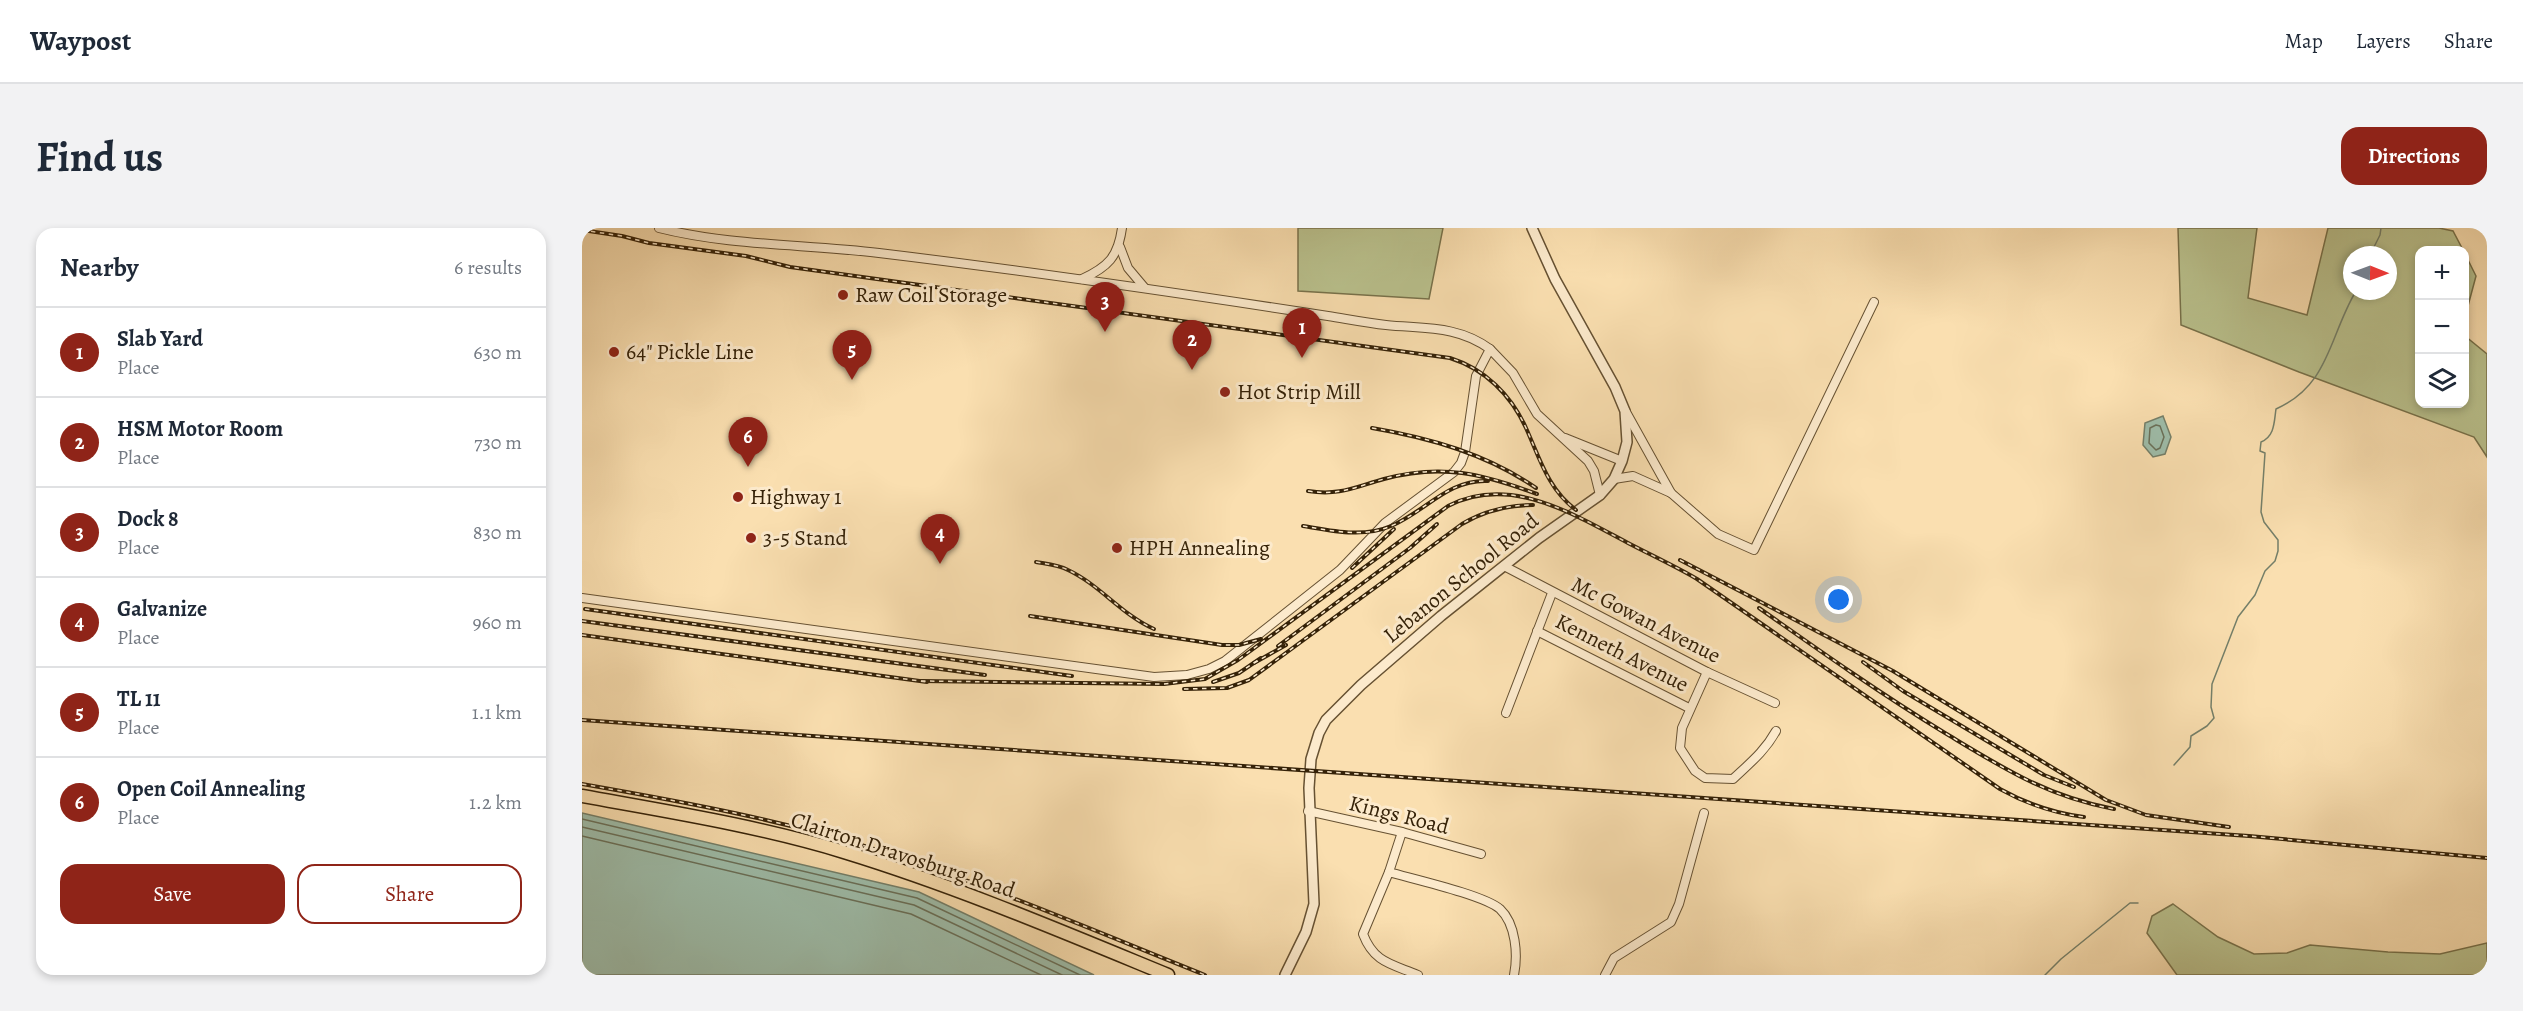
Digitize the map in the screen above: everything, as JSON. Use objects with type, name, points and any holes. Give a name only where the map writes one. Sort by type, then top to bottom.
[{"type":"main road","name":"Clairton Dravosburg Road","points":[[582,796],[744,828],[843,852],[999,907],[1168,975]]},
{"type":"street","points":[[659,228],[790,247],[825,246],[1144,287],[1386,325],[1449,330],[1474,337],[1490,349],[1513,373],[1537,414],[1588,461],[1594,471],[1600,495]]},
{"type":"street","points":[[1122,228],[1120,247],[1128,268],[1144,287]]},
{"type":"street","name":"Lebanon School Road","points":[[1285,975],[1306,932],[1314,904],[1308,812],[1311,759],[1319,733],[1326,720],[1361,685],[1441,616],[1600,495],[1614,479],[1622,461],[1627,442],[1625,411],[1615,387],[1556,279],[1532,228]]},
{"type":"street","points":[[1082,279],[1109,263],[1120,247]]},
{"type":"street","points":[[1614,479],[1633,476],[1671,493],[1718,534],[1754,550],[1874,303]]},
{"type":"street","points":[[582,598],[1146,676],[1187,675],[1209,669],[1226,661],[1283,616],[1340,570],[1386,523],[1454,472],[1465,452],[1476,376],[1490,349]]},
{"type":"street","points":[[1625,411],[1671,493]]},
{"type":"street","points":[[1558,435],[1622,461]]},
{"type":"street","name":"Mc Gowan Avenue","points":[[1504,566],[1707,672],[1775,704]]},
{"type":"street","points":[[1506,713],[1552,592]]},
{"type":"street","name":"Kenneth Avenue","points":[[1538,631],[1689,708]]},
{"type":"street","points":[[1707,672],[1682,728],[1680,748],[1695,771],[1705,778],[1733,779],[1762,753],[1776,731]]},
{"type":"street","name":"Kings Road","points":[[1308,812],[1402,832],[1481,854]]},
{"type":"street","points":[[1605,975],[1614,958],[1671,922],[1679,904],[1704,813]]},
{"type":"street","points":[[1402,832],[1389,872],[1363,934],[1369,950],[1379,960],[1418,975]]},
{"type":"street","points":[[1389,872],[1464,894],[1500,910],[1514,938],[1518,958],[1514,975]]},
{"type":"green space","points":[[1298,228],[1443,228],[1429,299],[1298,291]]},
{"type":"green space","points":[[2178,228],[2257,228],[2248,298],[2307,315],[2328,228],[2439,228],[2453,231],[2461,246],[2415,246],[2415,408],[2469,408],[2469,339],[2487,354],[2487,457],[2474,437],[2181,325]]},
{"type":"green space","points":[[2469,262],[2476,276],[2469,302]]},
{"type":"green space","points":[[2173,904],[2218,937],[2254,954],[2287,953],[2310,945],[2440,954],[2487,943],[2487,975],[2177,975],[2147,933],[2152,916]]},
{"type":"water","points":[[2163,416],[2171,437],[2165,454],[2153,457],[2143,445],[2145,423]]},
{"type":"water","points":[[582,813],[919,892],[1094,975],[582,975]]},
{"type":"waterway","points":[[2374,246],[2381,228]]},
{"type":"waterway","points":[[2174,765],[2190,747],[2191,736],[2207,726],[2214,718],[2211,707],[2212,684],[2238,617],[2255,595],[2265,571],[2275,561],[2278,551],[2278,540],[2264,522],[2261,512],[2265,453],[2260,451],[2261,442],[2271,432],[2276,409],[2294,399],[2318,373],[2351,300]]},
{"type":"waterway","points":[[2045,975],[2061,959],[2130,903],[2138,903]]},
{"type":"railway","points":[[582,230],[649,243],[746,256],[790,267],[1450,358],[1475,369],[1505,394],[1520,416],[1558,493],[1576,510]]},
{"type":"railway","points":[[1372,428],[1457,449],[1498,466],[1536,488]]},
{"type":"railway","points":[[1308,491],[1338,492],[1405,474],[1444,471],[1480,476],[1537,494]]},
{"type":"railway","points":[[1303,526],[1359,533],[1380,530],[1403,520],[1461,485],[1488,481]]},
{"type":"railway","points":[[921,681],[1164,684],[1205,679],[1238,660],[1448,506],[1471,497],[1495,494],[1518,496],[1541,502],[1585,520],[1697,579],[2000,789],[2040,807],[2084,817]]},
{"type":"railway","points":[[1184,689],[1227,688],[1249,680],[1462,524],[1496,510],[1533,505]]},
{"type":"railway","points":[[1278,646],[1410,548],[1437,524]]},
{"type":"railway","points":[[1352,568],[1394,529]]},
{"type":"railway","points":[[1680,560],[1893,671],[2106,800],[2146,815],[2229,827]]},
{"type":"railway","points":[[1036,562],[1060,567],[1080,576],[1132,616],[1154,629]]},
{"type":"railway","points":[[1759,608],[1898,703],[2006,769],[2067,797],[2114,809]]},
{"type":"railway","points":[[585,609],[1072,676]]},
{"type":"railway","points":[[1030,616],[1222,645],[1239,645],[1261,639]]},
{"type":"railway","points":[[582,621],[985,675]]},
{"type":"railway","points":[[582,635],[927,682]]},
{"type":"railway","points":[[1254,663],[1286,645]]},
{"type":"railway","points":[[1213,682],[1239,673],[1261,658]]},
{"type":"railway","points":[[1863,662],[1903,691],[2044,775],[2074,787]]},
{"type":"railway","points":[[582,720],[2249,836],[2487,858]]},
{"type":"railway","points":[[582,784],[774,822],[887,853],[1007,896],[1205,975]]},
{"type":"place","name":"Raw Coil Storage","points":[[843,295]]},
{"type":"place","name":"Dock 8","points":[[1105,332]]},
{"type":"place","name":"64\" Pickle Line","points":[[614,352]]},
{"type":"place","name":"Slab Yard","points":[[1302,358]]},
{"type":"place","name":"HSM Motor Room","points":[[1192,370]]},
{"type":"place","name":"TL 11","points":[[852,380]]},
{"type":"place","name":"Hot Strip Mill","points":[[1225,392]]},
{"type":"place","name":"Open Coil Annealing","points":[[748,467]]},
{"type":"place","name":"Highway 1","points":[[738,497]]},
{"type":"place","name":"3-5 Stand","points":[[751,538]]},
{"type":"place","name":"HPH Annealing","points":[[1117,548]]},
{"type":"place","name":"Galvanize","points":[[940,564]]}]
